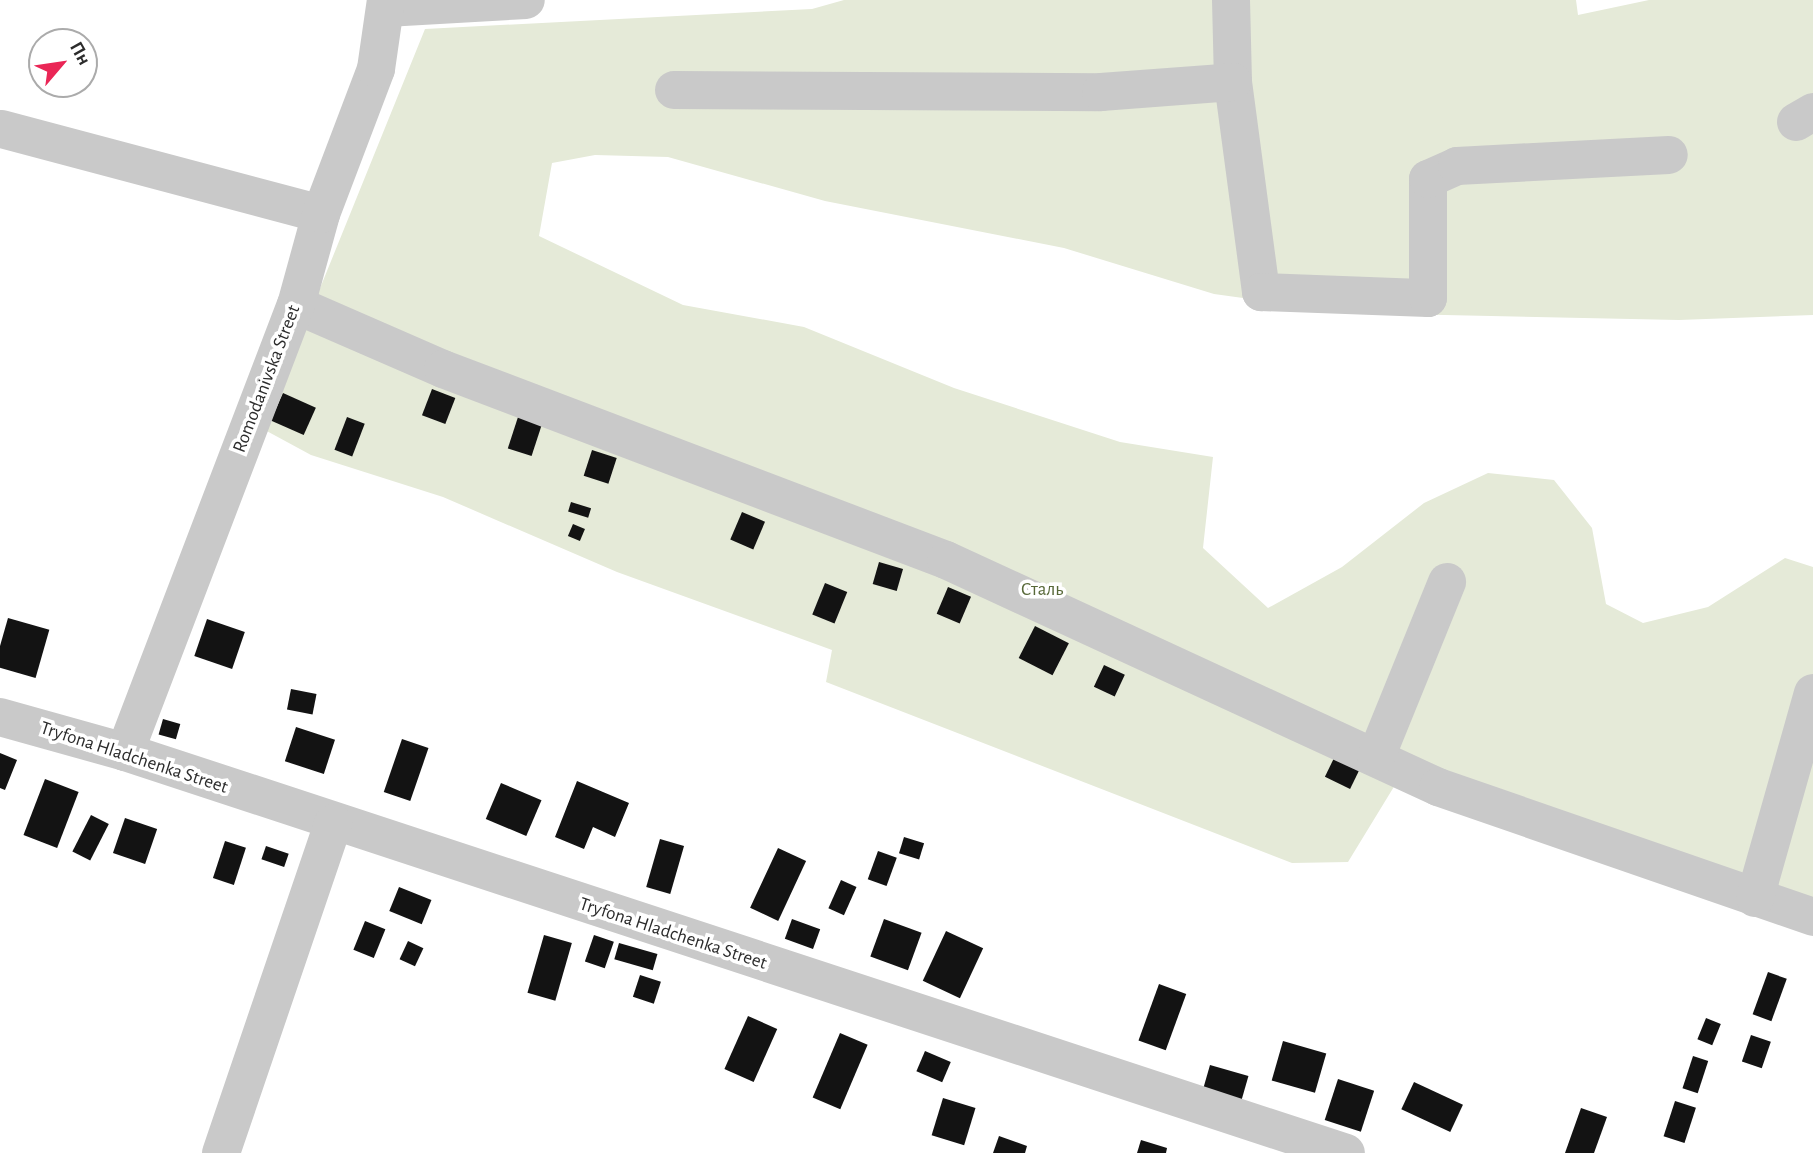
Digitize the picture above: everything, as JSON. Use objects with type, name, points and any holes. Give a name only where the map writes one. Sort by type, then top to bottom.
[{"type":"street","points":[[386,4],[526,0]]},
{"type":"street","points":[[1231,0],[1233,82],[1261,292],[1428,298],[1428,179],[1457,166],[1669,155]]},
{"type":"street","name":"Romodanivska Street","points":[[125,752],[296,305],[321,214],[376,69],[386,4]]},
{"type":"street","points":[[674,90],[1101,92],[1233,82]]},
{"type":"street","points":[[2,130],[321,214]]},
{"type":"street","points":[[296,305],[443,369],[946,560],[1438,787],[1813,916]]},
{"type":"street","points":[[1376,757],[1447,582]]},
{"type":"street","points":[[1755,898],[1813,694]]},
{"type":"street","name":"Tryfona Hladchenka Street","points":[[0,717],[125,752],[333,824],[1346,1153]]},
{"type":"street","points":[[220,1153],[333,824]]},
{"type":"green space","name":"Сталь","points":[[844,0],[1576,0],[1578,15],[1649,0],[1813,0],[1813,315],[1679,320],[1351,313],[1214,294],[1064,248],[825,201],[668,157],[595,155],[552,163],[539,236],[683,305],[804,327],[954,388],[1120,442],[1213,457],[1203,548],[1268,608],[1342,567],[1424,503],[1488,473],[1554,480],[1592,528],[1606,604],[1643,623],[1708,607],[1785,558],[1813,567],[1813,906],[1395,785],[1348,862],[1292,863],[826,682],[832,650],[617,572],[443,497],[311,455],[263,429],[425,29],[812,9]]},
{"type":"building","points":[[432,389],[455,398],[445,424],[422,415]]},
{"type":"building","points":[[283,393],[316,408],[304,435],[271,420]]},
{"type":"building","points":[[347,417],[365,424],[352,456],[334,450]]},
{"type":"building","points":[[518,417],[542,425],[532,456],[508,448]]},
{"type":"building","points":[[592,450],[617,458],[608,484],[584,476]]},
{"type":"building","points":[[571,502],[591,508],[588,518],[568,512]]},
{"type":"building","points":[[742,512],[765,522],[753,549],[730,540]]},
{"type":"building","points":[[573,524],[585,529],[580,541],[568,536]]},
{"type":"building","points":[[879,562],[903,569],[897,591],[873,584]]},
{"type":"building","points":[[825,583],[847,592],[835,624],[812,615]]},
{"type":"building","points":[[948,587],[971,597],[960,623],[937,614]]},
{"type":"building","points":[[8,618],[49,630],[36,678],[0,668],[0,646]]},
{"type":"building","points":[[207,619],[245,632],[232,669],[194,656]]},
{"type":"building","points":[[1035,626],[1069,643],[1053,675],[1019,658]]},
{"type":"building","points":[[1104,665],[1125,675],[1115,696],[1094,687]]},
{"type":"building","points":[[291,689],[317,694],[313,715],[287,710]]},
{"type":"building","points":[[163,719],[180,724],[176,739],[159,734]]},
{"type":"building","points":[[296,727],[335,740],[324,774],[285,761]]},
{"type":"building","points":[[402,739],[428,748],[410,801],[384,792]]},
{"type":"building","points":[[0,753],[17,760],[5,790],[0,788]]},
{"type":"building","points":[[1335,756],[1360,768],[1350,789],[1325,777]]},
{"type":"building","points":[[45,779],[79,792],[57,848],[23,835]]},
{"type":"building","points":[[577,781],[629,803],[615,837],[593,827],[584,849],[555,837]]},
{"type":"building","points":[[501,783],[542,800],[526,836],[486,819]]},
{"type":"building","points":[[91,815],[109,824],[90,861],[72,852]]},
{"type":"building","points":[[125,818],[157,829],[145,864],[113,853]]},
{"type":"building","points":[[904,837],[924,843],[919,859],[899,853]]},
{"type":"building","points":[[660,839],[684,846],[670,894],[646,887]]},
{"type":"building","points":[[225,841],[246,848],[234,885],[213,878]]},
{"type":"building","points":[[266,846],[289,854],[284,867],[261,859]]},
{"type":"building","points":[[778,848],[806,861],[778,921],[750,908]]},
{"type":"building","points":[[878,851],[897,858],[887,886],[868,879]]},
{"type":"building","points":[[841,880],[857,887],[844,915],[828,908]]},
{"type":"building","points":[[399,887],[431,900],[422,924],[389,911]]},
{"type":"building","points":[[792,919],[820,929],[813,949],[785,939]]},
{"type":"building","points":[[884,919],[922,933],[908,970],[870,957]]},
{"type":"building","points":[[365,921],[385,929],[374,958],[353,950]]},
{"type":"building","points":[[946,931],[983,948],[960,998],[923,981]]},
{"type":"building","points":[[544,935],[572,943],[555,1001],[527,993]]},
{"type":"building","points":[[594,935],[614,942],[605,968],[585,961]]},
{"type":"building","points":[[408,941],[423,948],[415,966],[400,959]]},
{"type":"building","points":[[619,943],[657,954],[653,970],[614,959]]},
{"type":"building","points":[[1768,972],[1787,979],[1771,1021],[1753,1014]]},
{"type":"building","points":[[640,975],[661,982],[654,1004],[633,997]]},
{"type":"building","points":[[1159,984],[1186,994],[1166,1050],[1138,1040]]},
{"type":"building","points":[[748,1016],[777,1029],[754,1082],[724,1069]]},
{"type":"building","points":[[1706,1018],[1721,1024],[1712,1045],[1697,1039]]},
{"type":"building","points":[[840,1033],[868,1045],[840,1109],[813,1097]]},
{"type":"building","points":[[1751,1035],[1771,1042],[1762,1068],[1742,1061]]},
{"type":"building","points":[[1283,1041],[1326,1053],[1315,1093],[1272,1080]]},
{"type":"building","points":[[925,1051],[951,1062],[942,1082],[916,1071]]},
{"type":"building","points":[[1693,1056],[1708,1061],[1698,1093],[1682,1088]]},
{"type":"building","points":[[1210,1065],[1248,1076],[1242,1100],[1203,1089]]},
{"type":"building","points":[[1338,1079],[1374,1091],[1361,1132],[1325,1120]]},
{"type":"building","points":[[1414,1082],[1463,1105],[1450,1132],[1401,1109]]},
{"type":"building","points":[[943,1098],[976,1108],[964,1145],[932,1135]]},
{"type":"building","points":[[1675,1101],[1696,1108],[1684,1143],[1664,1136]]},
{"type":"building","points":[[1581,1108],[1607,1117],[1594,1153],[1565,1153]]},
{"type":"building","points":[[999,1136],[1027,1146],[1025,1153],[993,1153]]},
{"type":"building","points":[[1141,1140],[1167,1148],[1166,1153],[1137,1153]]}]
